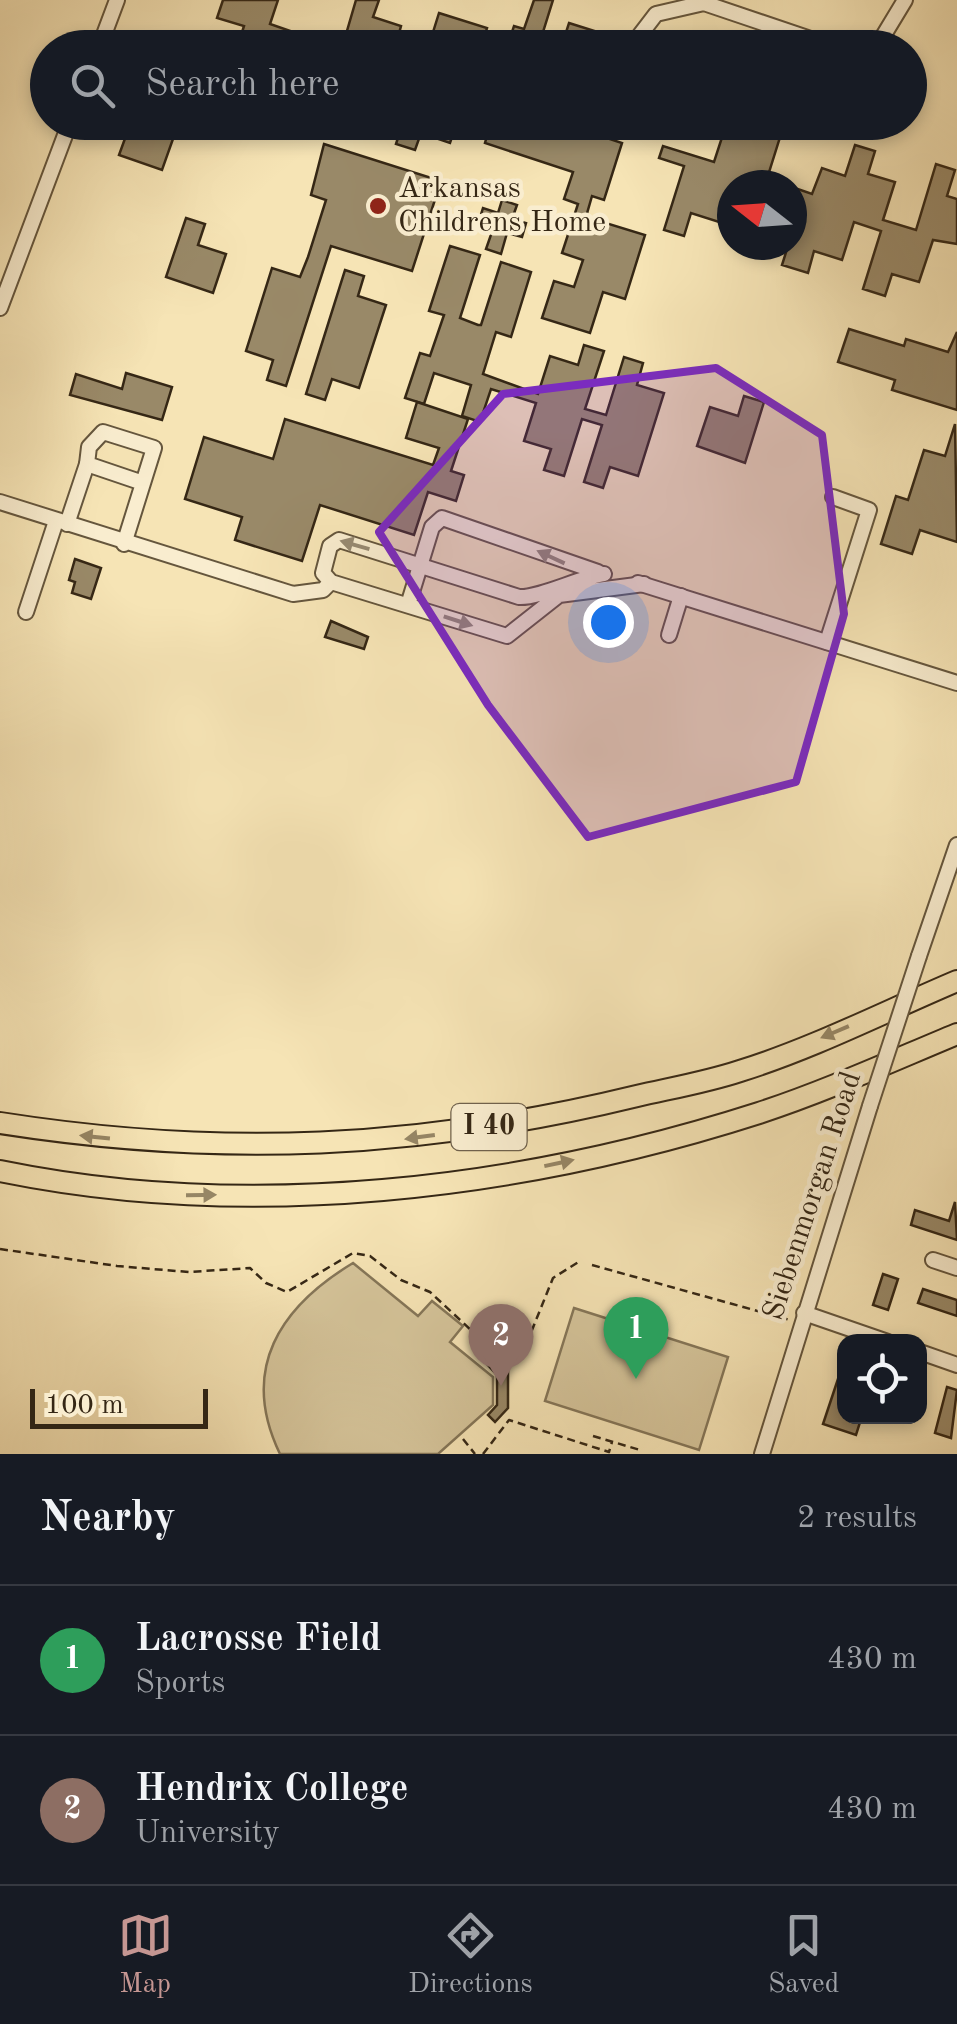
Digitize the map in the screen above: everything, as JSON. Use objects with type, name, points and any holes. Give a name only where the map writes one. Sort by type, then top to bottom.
[{"type":"highway","name":"I 40","points":[[0,1123],[93,1138],[230,1146],[373,1143],[521,1123],[741,1071],[957,981]]},
{"type":"highway","name":"I 40","points":[[0,1171],[185,1195],[422,1186],[544,1166],[680,1137],[764,1112],[957,1034]]},
{"type":"street","points":[[106,30],[117,0]]},
{"type":"street","points":[[887,30],[904,0]]},
{"type":"street","points":[[644,30],[656,14],[698,2],[783,30]]},
{"type":"street","points":[[0,308],[63,140]]},
{"type":"street","points":[[26,612],[88,464],[89,447],[103,432],[154,448],[124,544]]},
{"type":"street","points":[[88,464],[143,483]]},
{"type":"street","points":[[826,642],[869,510],[833,497]]},
{"type":"street","points":[[0,502],[293,594],[323,590],[331,582]]},
{"type":"street","points":[[408,605],[432,527],[442,518],[604,574],[957,683]]},
{"type":"street","points":[[604,574],[566,582],[531,597],[337,540],[323,573],[331,582],[507,636],[559,595],[644,584]]},
{"type":"street","points":[[669,635],[681,596]]},
{"type":"street","points":[[523,626],[531,597]]},
{"type":"street","name":"Siebenmorgan Road","points":[[762,1454],[802,1318],[957,845]]},
{"type":"street","points":[[933,1260],[957,1268]]},
{"type":"street","points":[[802,1318],[859,1334]]},
{"type":"street","points":[[927,1354],[957,1365]]},
{"type":"path","points":[[0,1248],[189,1272],[250,1268],[266,1284],[287,1292],[353,1252],[370,1256],[401,1280],[430,1292],[472,1330],[498,1344],[512,1345],[532,1330],[553,1278],[580,1262]]},
{"type":"path","points":[[592,1265],[802,1318]]},
{"type":"path","points":[[483,1454],[509,1420],[609,1452],[612,1442]]},
{"type":"path","points":[[593,1436],[640,1450]]},
{"type":"path","points":[[463,1438],[474,1454]]},
{"type":"highlighted area","points":[[716,368],[822,435],[844,614],[796,782],[588,837],[488,705],[379,532],[503,394]]},
{"type":"shaded area","points":[[353,1263],[418,1316],[432,1301],[463,1326],[450,1342],[493,1377],[493,1405],[438,1454],[280,1454],[268,1423],[264,1394],[266,1368],[274,1343],[305,1299]]},
{"type":"shaded area","points":[[574,1308],[728,1357],[699,1450],[545,1401]]},
{"type":"building","points":[[223,0],[278,0],[270,24],[287,30],[243,30],[244,26],[217,18]]},
{"type":"building","points":[[356,0],[379,0],[373,17],[401,26],[400,30],[347,30]]},
{"type":"building","points":[[534,0],[553,0],[544,30],[513,30],[514,26],[524,29]]},
{"type":"building","points":[[439,13],[487,28],[486,30],[434,30]]},
{"type":"building","points":[[569,23],[591,30],[567,30]]},
{"type":"building","points":[[124,140],[173,140],[162,170],[119,155]]},
{"type":"building","points":[[397,140],[419,140],[415,150],[396,144]]},
{"type":"building","points":[[721,140],[779,140],[770,170],[717,170],[717,221],[691,213],[684,236],[664,230],[684,166],[659,158],[663,146],[714,162]]},
{"type":"building","points":[[485,143],[622,143],[604,200],[592,196],[586,217],[645,235],[625,299],[603,292],[590,333],[542,318],[554,281],[574,287],[583,260],[562,253],[578,204],[564,199],[573,172]]},
{"type":"building","points":[[324,144],[441,181],[412,271],[331,246],[286,386],[267,380],[273,360],[246,351],[272,268],[300,277],[308,257],[326,200],[311,195]]},
{"type":"building","points":[[855,145],[875,151],[868,174],[895,182],[883,220],[916,230],[936,164],[955,170],[947,196],[957,199],[957,244],[933,240],[919,282],[892,274],[885,296],[863,289],[881,231],[854,222],[842,260],[814,251],[808,273],[782,265],[784,260],[807,260],[807,192],[812,194],[822,168],[845,176]]},
{"type":"building","points":[[502,200],[517,205],[512,219],[526,223],[522,237],[507,233],[501,254],[486,249],[493,229],[478,224],[483,208],[498,213]]},
{"type":"building","points":[[186,218],[205,224],[198,245],[226,254],[213,293],[166,277]]},
{"type":"building","points":[[450,246],[480,255],[460,318],[478,325],[501,262],[531,272],[511,337],[496,332],[483,374],[538,394],[550,356],[578,365],[584,345],[604,351],[585,409],[606,415],[624,357],[643,363],[637,385],[664,393],[638,476],[610,467],[603,488],[584,482],[602,425],[582,419],[564,476],[544,470],[551,449],[524,441],[536,403],[491,389],[480,422],[462,416],[471,385],[434,373],[424,404],[405,398],[420,353],[430,356],[444,315],[429,311]]},
{"type":"building","points":[[345,270],[364,276],[358,296],[386,305],[359,388],[332,379],[325,400],[306,394]]},
{"type":"building","points":[[849,329],[904,346],[906,339],[948,352],[957,332],[957,410],[892,390],[895,380],[838,362]]},
{"type":"building","points":[[126,373],[172,387],[162,420],[70,395],[76,374],[122,389]]},
{"type":"building","points":[[744,396],[764,402],[745,463],[697,446],[710,407],[738,416]]},
{"type":"building","points":[[417,402],[468,419],[451,471],[464,475],[456,501],[428,492],[414,535],[320,505],[302,561],[235,540],[242,517],[185,499],[204,437],[273,459],[285,419],[433,465],[439,448],[406,438]]},
{"type":"building","points":[[955,424],[957,542],[920,530],[912,554],[881,544],[896,496],[908,500],[924,450],[945,456]]},
{"type":"building","points":[[75,559],[101,568],[91,599],[72,593],[75,582],[69,580]]},
{"type":"building","points":[[331,621],[368,637],[364,649],[325,637]]},
{"type":"building","points":[[955,1202],[957,1240],[911,1225],[915,1210],[949,1221]]},
{"type":"building","points":[[883,1274],[898,1279],[888,1310],[873,1305]]},
{"type":"building","points":[[923,1289],[957,1300],[957,1316],[918,1303]]},
{"type":"building","points":[[494,1357],[508,1369],[508,1408],[495,1422],[488,1415],[497,1405],[497,1375],[487,1364]]},
{"type":"building","points":[[837,1382],[837,1424],[859,1424],[856,1435],[823,1424]]},
{"type":"building","points":[[947,1387],[957,1390],[951,1438],[935,1433]]},
{"type":"place","name":"Arkansas Childrens Home","points":[[378,206]]},
{"type":"place","name":"Lacrosse Field","points":[[636,1379]]},
{"type":"place","name":"Hendrix College","points":[[501,1386]]}]
